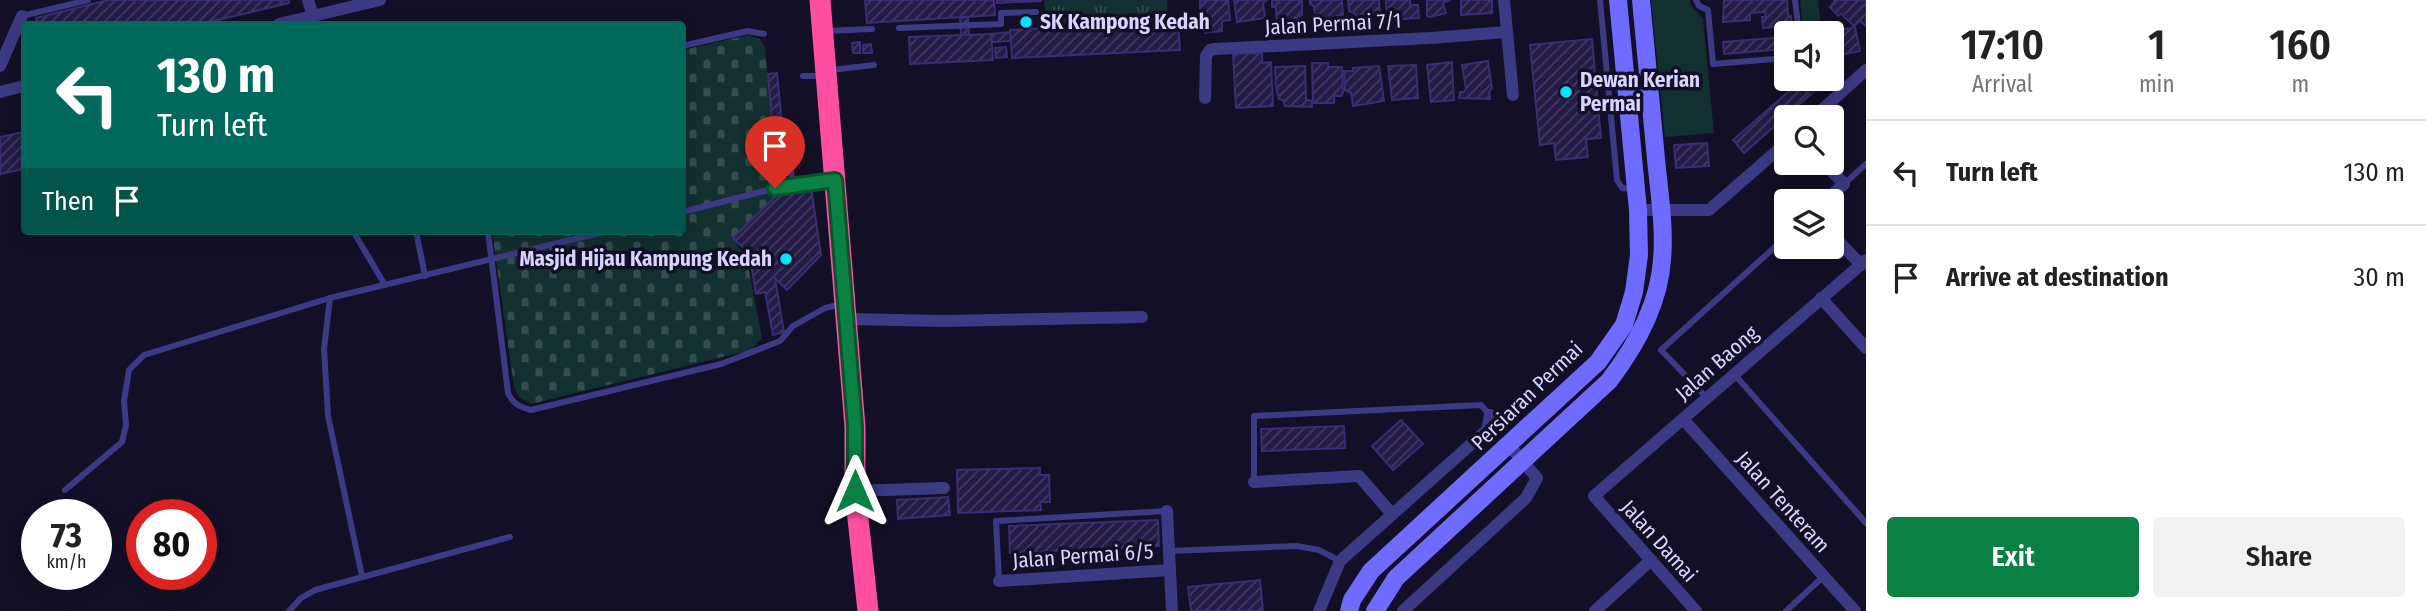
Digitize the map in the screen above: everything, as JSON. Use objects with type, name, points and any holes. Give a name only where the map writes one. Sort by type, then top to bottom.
[{"type":"highway","points":[[820,0],[855,427],[855,491],[868,611]]},
{"type":"street","points":[[308,0],[313,16]]},
{"type":"street","points":[[292,21],[380,0]]},
{"type":"street","points":[[1504,0],[1513,95]]},
{"type":"street","name":"Persiaran Permai","points":[[1349,611],[1352,600],[1371,571],[1598,362],[1624,325],[1634,292],[1639,255],[1638,210],[1618,0]]},
{"type":"street","name":"Persiaran Permai","points":[[1375,611],[1396,578],[1609,381],[1629,354],[1651,304],[1662,261],[1661,210],[1641,0]]},
{"type":"street","points":[[0,66],[22,16]]},
{"type":"street","name":"Jalan Permai 7/1","points":[[1205,98],[1206,56],[1215,48],[1507,32]]},
{"type":"street","points":[[1827,105],[1866,70]]},
{"type":"street","points":[[0,92],[21,87]]},
{"type":"street","points":[[1638,210],[1709,210],[1774,153]]},
{"type":"street","points":[[1835,175],[1844,184],[1838,189]]},
{"type":"street","points":[[1844,245],[1863,262]]},
{"type":"street","name":"Jalan Baong","points":[[1594,496],[1863,262]]},
{"type":"street","points":[[1821,298],[1866,348]]},
{"type":"street","points":[[846,311],[944,321],[1142,317]]},
{"type":"street","points":[[1319,611],[1340,561],[1487,430],[1490,415]]},
{"type":"street","name":"Jalan Tenteram","points":[[1683,419],[1855,611]]},
{"type":"street","points":[[1403,611],[1526,498],[1537,478],[1509,446]]},
{"type":"street","points":[[1254,482],[1359,476],[1391,513]]},
{"type":"street","points":[[855,491],[944,488]]},
{"type":"street","name":"Jalan Damai","points":[[1594,496],[1696,611]]},
{"type":"street","points":[[1167,511],[1172,611]]},
{"type":"street","points":[[1595,611],[1651,560]]},
{"type":"street","name":"Jalan Permai 6/5","points":[[999,580],[1170,570]]},
{"type":"lane","points":[[22,16],[88,0]]},
{"type":"lane","points":[[1600,0],[1617,180],[1622,188],[1636,188]]},
{"type":"lane","points":[[1696,0],[1699,6],[1709,10],[1713,64],[1774,59]]},
{"type":"lane","points":[[1795,0],[1798,21]]},
{"type":"lane","points":[[899,28],[1002,24],[1001,13],[1036,12]]},
{"type":"lane","points":[[822,31],[872,29]]},
{"type":"lane","points":[[686,45],[748,31],[764,34]]},
{"type":"lane","points":[[803,76],[874,65]]},
{"type":"lane","points":[[1844,184],[1866,164]]},
{"type":"lane","points":[[791,171],[792,184]]},
{"type":"lane","points":[[686,211],[792,184],[835,180]]},
{"type":"lane","points":[[355,235],[385,285]]},
{"type":"lane","points":[[417,235],[425,276]]},
{"type":"lane","points":[[489,235],[508,393],[512,401],[520,407],[531,410],[721,364],[780,341],[793,326],[825,308],[846,311]]},
{"type":"lane","points":[[65,490],[122,442],[126,425],[124,401],[129,370],[144,355],[330,298],[593,235]]},
{"type":"lane","points":[[1707,398],[1661,350],[1774,248]]},
{"type":"lane","points":[[330,298],[324,349],[328,416],[362,576]]},
{"type":"lane","points":[[1734,374],[1866,523]]},
{"type":"lane","points":[[1254,482],[1254,416],[1481,405],[1490,415]]},
{"type":"lane","points":[[999,580],[996,521],[1167,511]]},
{"type":"lane","points":[[289,611],[301,598],[315,590],[510,537]]},
{"type":"lane","points":[[1169,551],[1297,546],[1319,550],[1340,561]]},
{"type":"lane","points":[[1786,611],[1824,576]]},
{"type":"green space","points":[[1044,0],[1167,0],[1168,17],[1046,25]]},
{"type":"green space","points":[[1651,0],[1690,0],[1691,6],[1703,19],[1714,133],[1665,137]]},
{"type":"green space","points":[[1800,0],[1818,0],[1821,21],[1802,21]]},
{"type":"green space","points":[[748,35],[760,39],[765,47],[777,175],[782,190],[733,238],[747,260],[762,338],[751,350],[531,404],[519,397],[514,387],[493,235],[686,235],[686,49]]},
{"type":"building","points":[[108,0],[289,0],[289,3],[214,21],[37,21],[36,18]]},
{"type":"building","points":[[865,0],[994,0],[995,15],[867,23]]},
{"type":"building","points":[[997,0],[1041,0],[1041,1],[997,3]]},
{"type":"building","points":[[1200,0],[1228,0],[1230,20],[1222,21],[1222,31],[1205,33],[1204,23],[1200,24]]},
{"type":"building","points":[[1234,0],[1267,0],[1263,3],[1265,18],[1237,22]]},
{"type":"building","points":[[1272,0],[1302,0],[1302,15],[1297,17],[1297,30],[1277,30],[1276,7],[1272,7]]},
{"type":"building","points":[[1310,0],[1342,0],[1343,15],[1336,16],[1337,26],[1316,28],[1314,6],[1310,4]]},
{"type":"building","points":[[1348,0],[1379,0],[1380,14],[1372,15],[1372,24],[1361,24],[1355,18],[1356,14],[1349,11]]},
{"type":"building","points":[[1386,0],[1410,0],[1410,5],[1418,5],[1419,18],[1387,20]]},
{"type":"building","points":[[1427,0],[1450,0],[1443,3],[1446,13],[1427,16]]},
{"type":"building","points":[[1461,0],[1492,0],[1492,13],[1461,15]]},
{"type":"building","points":[[1724,0],[1787,0],[1788,16],[1791,16],[1792,21],[1774,21],[1774,27],[1763,28],[1762,17],[1766,17],[1765,12],[1750,13],[1750,20],[1723,22]]},
{"type":"building","points":[[1834,0],[1866,0],[1866,26],[1860,21],[1854,26],[1841,14],[1838,16],[1830,7]]},
{"type":"building","points":[[960,17],[968,17],[969,35],[961,35]]},
{"type":"building","points":[[1178,22],[1180,50],[1012,58],[1010,30]]},
{"type":"building","points":[[1855,27],[1860,51],[1844,54],[1844,29]]},
{"type":"building","points":[[1010,32],[1011,41],[992,42],[991,34]]},
{"type":"building","points":[[991,34],[993,60],[910,64],[909,37]]},
{"type":"building","points":[[1774,38],[1774,50],[1724,54],[1723,42]]},
{"type":"building","name":"Dewan Kerian Permai","points":[[1592,39],[1601,138],[1586,139],[1588,157],[1556,160],[1554,143],[1540,145],[1530,45]]},
{"type":"building","points":[[860,42],[860,53],[853,53],[852,43]]},
{"type":"building","points":[[871,44],[872,53],[863,53],[863,45]]},
{"type":"building","points":[[1006,47],[1007,57],[996,58],[995,48]]},
{"type":"building","points":[[1262,53],[1262,63],[1271,62],[1273,106],[1236,108],[1233,54]]},
{"type":"building","points":[[1488,61],[1492,88],[1489,92],[1490,99],[1459,98],[1460,92],[1466,89],[1462,65]]},
{"type":"building","points":[[1452,62],[1454,100],[1431,102],[1427,65]]},
{"type":"building","points":[[1312,63],[1328,63],[1328,67],[1342,67],[1343,93],[1341,96],[1334,96],[1334,103],[1313,103]]},
{"type":"building","points":[[1416,65],[1418,98],[1392,100],[1388,66]]},
{"type":"building","points":[[1305,66],[1306,100],[1312,101],[1312,107],[1285,106],[1283,100],[1279,99],[1275,67]]},
{"type":"building","points":[[1379,66],[1384,101],[1353,106],[1351,93],[1345,90],[1344,71]]},
{"type":"building","points":[[777,73],[787,175],[777,175],[768,74]]},
{"type":"building","points":[[1789,91],[1806,91],[1810,95],[1799,105],[1774,105],[1774,127],[1744,153],[1733,140]]},
{"type":"building","points":[[21,133],[21,170],[0,174],[0,137]]},
{"type":"building","points":[[1707,143],[1709,166],[1676,168],[1674,145]]},
{"type":"building","name":"Masjid Hijau Kampung Kedah","points":[[811,187],[821,255],[787,290],[775,278],[784,332],[773,335],[765,292],[756,294],[752,270],[760,268],[759,263],[733,238],[782,190]]},
{"type":"building","points":[[1401,420],[1423,444],[1393,470],[1372,446]]},
{"type":"building","points":[[1344,426],[1345,448],[1262,451],[1261,429]]},
{"type":"building","points":[[1040,468],[1040,475],[1049,475],[1050,502],[1040,502],[1041,510],[958,513],[957,470]]},
{"type":"building","points":[[948,497],[950,515],[898,519],[897,500]]},
{"type":"building","points":[[1158,520],[1159,546],[1010,553],[1009,526]]},
{"type":"building","points":[[1260,580],[1263,611],[1191,611],[1188,587]]},
{"type":"place","name":"SK Kampong Kedah","points":[[1026,22]]},
{"type":"place","name":"Dewan Kerian Permai","points":[[1566,92]]},
{"type":"place","name":"Masjid Hijau Kampung Kedah","points":[[786,259]]},
{"type":"route","points":[[775,188],[835,180],[855,427],[855,491]]}]
